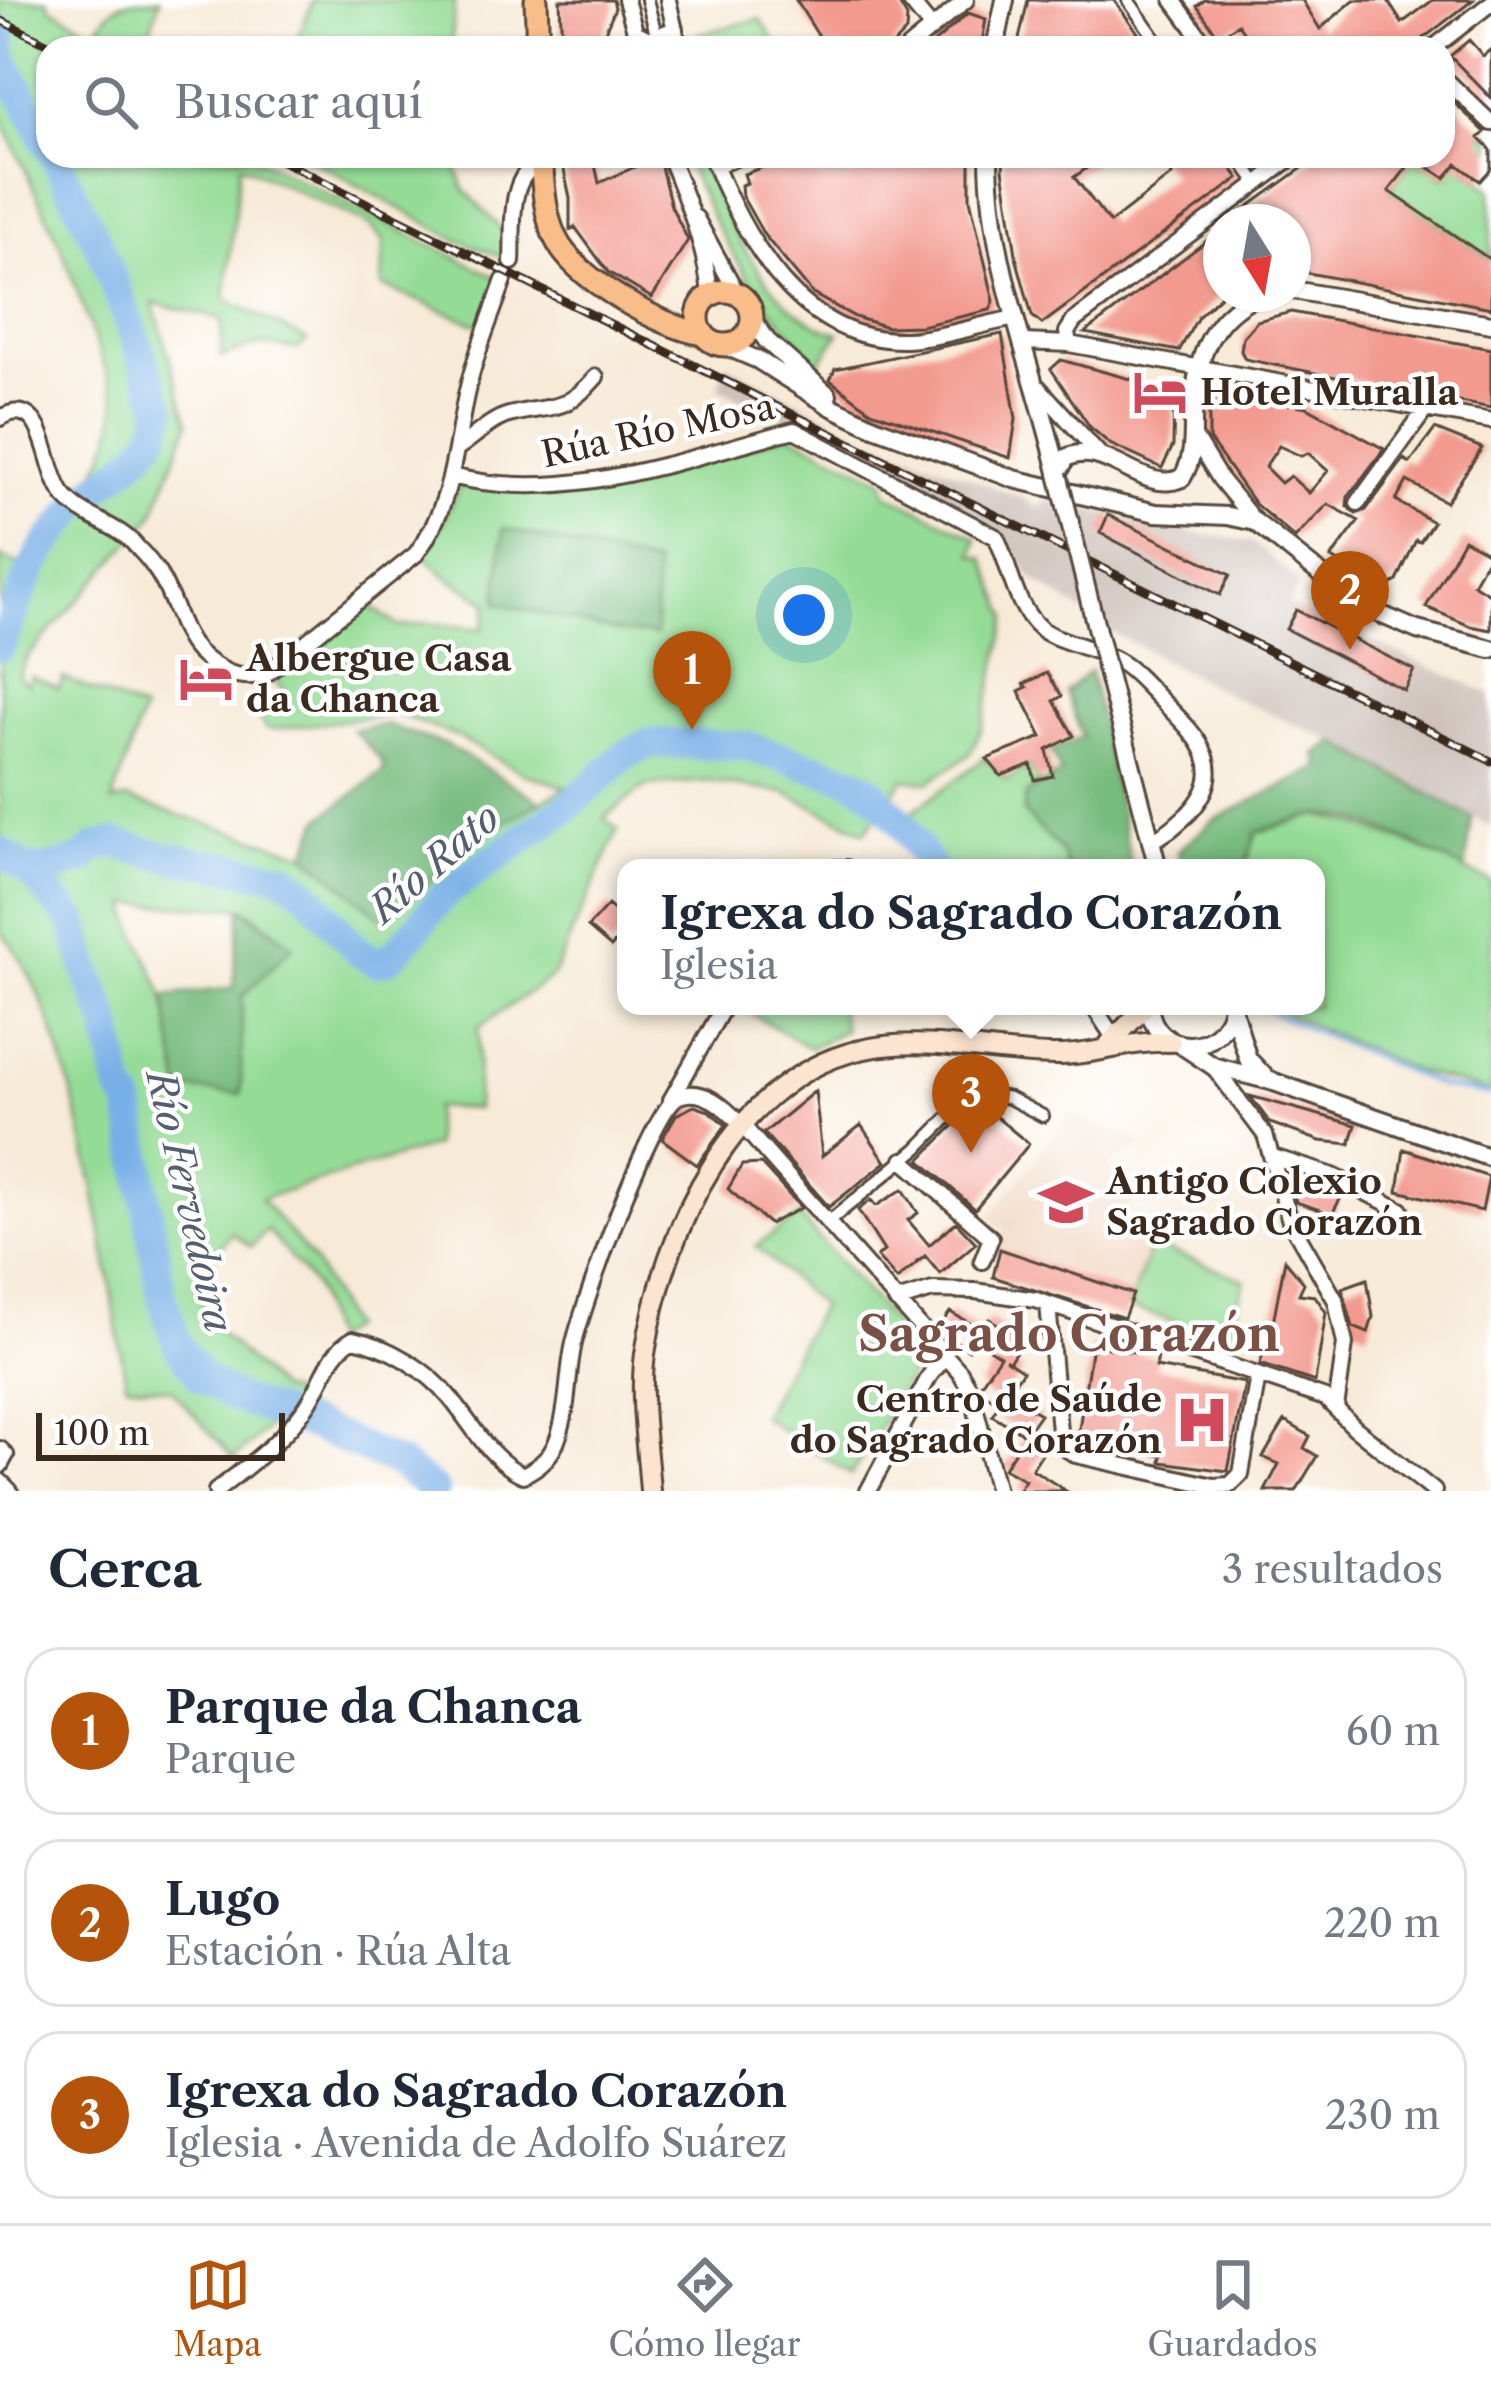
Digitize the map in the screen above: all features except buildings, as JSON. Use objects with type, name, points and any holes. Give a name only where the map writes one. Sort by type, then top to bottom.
[{"type":"main road","points":[[536,0],[538,36]]},
{"type":"main road","points":[[546,168],[556,241],[581,271],[666,322],[712,339],[743,338],[752,319],[748,305],[724,291],[681,312],[644,308]]},
{"type":"main road","points":[[705,301],[698,320],[712,339]]},
{"type":"main road","points":[[1107,1044],[1138,1015]]},
{"type":"main road","points":[[650,1491],[645,1356],[663,1272],[691,1204],[742,1126],[768,1100],[839,1056],[872,1047],[943,1045],[1060,1055],[1107,1044],[1177,1044]]},
{"type":"street","points":[[626,0],[636,36]]},
{"type":"street","points":[[647,0],[656,36]]},
{"type":"street","points":[[668,0],[675,36]]},
{"type":"street","points":[[909,0],[931,27]]},
{"type":"street","points":[[921,36],[966,0]]},
{"type":"street","points":[[998,36],[1005,0]]},
{"type":"street","points":[[1128,0],[1154,36]]},
{"type":"street","points":[[1173,0],[1199,36]]},
{"type":"street","points":[[1448,36],[1491,3]]},
{"type":"street","points":[[1455,88],[1491,123]]},
{"type":"street","points":[[512,262],[518,180],[529,168]]},
{"type":"street","points":[[675,168],[707,270],[705,301]]},
{"type":"street","points":[[716,168],[730,202],[772,271],[800,301],[850,333],[909,340],[1016,318]]},
{"type":"street","points":[[990,168],[992,204],[1016,318],[1115,669],[1155,859]]},
{"type":"street","points":[[1246,168],[1257,183]]},
{"type":"street","points":[[1069,344],[1066,332],[1074,321],[1276,168]]},
{"type":"street","points":[[690,209],[738,295]]},
{"type":"street","points":[[0,418],[14,410],[26,411],[36,420],[53,477],[74,504],[121,530],[160,575],[198,657],[236,676],[258,677],[416,554],[433,530],[459,447],[464,403],[504,280]]},
{"type":"street","points":[[1311,293],[1491,324]]},
{"type":"street","points":[[1058,474],[1071,454],[1102,456],[1152,478],[1177,482],[1190,466],[1198,368],[1214,329],[1231,312]]},
{"type":"street","points":[[752,319],[781,355],[856,418]]},
{"type":"street","points":[[712,339],[758,360],[856,418],[1014,478],[1156,513],[1255,522]]},
{"type":"street","points":[[1024,341],[1069,344],[1491,421]]},
{"type":"street","points":[[459,447],[505,416],[553,410],[580,395],[596,377]]},
{"type":"street","points":[[1038,387],[1102,456]]},
{"type":"street","points":[[1358,503],[1426,409]]},
{"type":"street","name":"Rúa Río Mosa","points":[[451,476],[512,488],[568,486],[794,430],[996,537],[1012,584],[1044,632],[1080,643],[1196,736],[1209,761],[1210,780],[1202,799],[1169,832],[1150,841]]},
{"type":"street","points":[[1193,435],[1255,522],[1361,606],[1417,630],[1491,650]]},
{"type":"street","points":[[671,1104],[671,1096],[719,1015]]},
{"type":"street","points":[[1096,1015],[1107,1044]]},
{"type":"street","points":[[1151,1015],[1154,1025],[1177,1044],[1213,1066],[1271,1081],[1491,1158]]},
{"type":"street","points":[[1177,1044],[1207,1044],[1230,1015]]},
{"type":"street","points":[[1235,1015],[1248,1059],[1271,1081]]},
{"type":"street","points":[[1213,1066],[1264,1135],[1290,1221],[1336,1301],[1344,1331],[1336,1408]]},
{"type":"street","points":[[827,1223],[903,1160],[968,1097],[981,1093],[1009,1098],[1043,1116]]},
{"type":"street","points":[[216,1491],[281,1436],[305,1408],[340,1346],[353,1339],[395,1353],[447,1393],[495,1458],[523,1475],[542,1466],[560,1435],[587,1291],[652,1136],[680,1096],[702,1095],[718,1102],[742,1126],[946,1356],[971,1391],[997,1491]]},
{"type":"street","points":[[1274,1157],[1334,1176],[1400,1210]]},
{"type":"street","points":[[903,1160],[991,1238],[982,1261]]},
{"type":"street","points":[[896,1301],[933,1290],[975,1291],[1048,1304],[1325,1398],[1434,1491]]},
{"type":"street","points":[[1048,1304],[1059,1431],[1065,1448],[1076,1455],[1230,1486],[1241,1474],[1258,1376]]},
{"type":"street","points":[[868,1491],[930,1375],[946,1356]]},
{"type":"street","points":[[0,1449],[6,1455],[0,1466]]},
{"type":"street","points":[[0,1481],[10,1491]]},
{"type":"shaded area","points":[[727,364],[866,437],[1037,507],[1051,498],[1166,529],[1253,542],[1300,583],[1289,605],[1491,694],[1491,827],[1335,742],[1234,698],[1119,636],[1031,578],[1008,541],[918,483],[718,388]]},
{"type":"shaded area","name":"Antigo Colexio Sagrado Corazón","points":[[1071,1113],[1143,1143],[1108,1167],[1137,1186],[1125,1225],[1154,1235],[1134,1291],[1000,1249],[1005,1231],[989,1217]]},
{"type":"green space","points":[[0,0],[48,0],[50,7],[95,32],[121,4],[160,0],[148,36],[36,36],[36,168],[240,168],[225,299],[307,340],[298,349],[259,344],[221,357],[222,319],[153,303],[189,423],[152,518],[28,656],[18,676],[28,685],[31,676],[59,688],[63,678],[143,711],[112,802],[127,799],[306,854],[386,920],[476,839],[566,787],[525,774],[458,737],[397,714],[276,729],[266,729],[261,720],[264,713],[274,711],[283,690],[272,679],[365,602],[399,627],[426,623],[483,629],[488,603],[444,575],[421,552],[432,544],[460,486],[566,491],[644,478],[789,434],[883,480],[887,494],[977,538],[973,555],[984,558],[1008,617],[982,728],[969,755],[928,782],[904,779],[865,832],[786,793],[706,781],[646,786],[604,818],[618,830],[553,976],[479,1027],[476,1109],[434,1107],[434,1146],[261,1199],[313,1260],[349,1327],[331,1341],[315,1287],[267,1230],[251,1247],[232,1233],[213,1256],[202,1315],[279,1390],[301,1396],[234,1459],[171,1389],[126,1384],[98,1212],[69,1081],[27,970],[0,931],[0,557],[25,567],[99,467],[114,421],[115,396],[60,244],[0,116]],"holes":[[[129,904],[245,908],[292,946],[242,997],[181,1089],[164,996],[130,918]]]},
{"type":"green space","points":[[313,0],[455,0],[452,36],[299,36]]},
{"type":"green space","points":[[760,19],[771,36],[699,36]]},
{"type":"green space","points":[[1486,132],[1491,137],[1491,148],[1464,169],[1491,189],[1491,260],[1389,191],[1406,168],[1430,168],[1445,178],[1455,168],[1455,156]]},
{"type":"green space","points":[[248,168],[275,168],[498,278],[483,327],[382,286],[384,240],[369,225]]},
{"type":"green space","points":[[327,168],[456,168],[464,189],[503,231],[506,258],[459,241]]},
{"type":"green space","points":[[689,168],[705,168],[736,235],[771,287],[815,324],[839,333],[818,364],[758,295]]},
{"type":"green space","points":[[503,528],[655,565],[656,635],[618,632],[497,603]]},
{"type":"green space","points":[[1090,671],[1130,859],[1064,859],[1023,812],[1026,794],[1061,773],[1051,751],[1082,737],[1066,692]]},
{"type":"green space","points":[[385,725],[447,745],[541,802],[476,839],[385,921],[306,854],[320,819],[384,771],[382,761],[353,730]]},
{"type":"green space","points":[[1335,742],[1472,818],[1465,870],[1391,833],[1330,815],[1305,817],[1256,833],[1248,859],[1179,859],[1178,851],[1214,820],[1321,767],[1316,755]]},
{"type":"green space","points":[[985,758],[1006,780],[1031,766],[1039,784],[1026,794],[1023,812],[1064,859],[932,859],[908,815]]},
{"type":"green space","points":[[1316,815],[1340,820],[1384,834],[1491,882],[1491,1093],[1415,1071],[1290,1015],[1325,1015],[1325,859],[1248,859],[1256,833]]},
{"type":"green space","points":[[241,908],[293,946],[242,997],[241,1094],[181,1089],[164,996],[233,988]]},
{"type":"green space","points":[[754,1015],[841,1015],[844,1030],[810,1048]]},
{"type":"green space","points":[[799,1216],[922,1356],[851,1475],[761,1416],[820,1306],[756,1246]]},
{"type":"green space","points":[[1151,1244],[1245,1280],[1227,1339],[1129,1307]]},
{"type":"waterway","points":[[0,31],[2,56],[36,122]]},
{"type":"waterway","points":[[0,647],[48,543],[85,499],[143,450],[162,409],[100,247],[60,168]]},
{"type":"waterway","name":"Río Rato","points":[[30,872],[84,859],[94,848],[113,843],[285,876],[305,891],[360,953],[376,962],[400,948],[447,892],[569,806],[624,756],[649,743],[746,746],[851,779],[872,791],[902,823],[925,859]]},
{"type":"waterway","name":"Río Fervedoira","points":[[0,852],[30,872],[74,922],[108,1023],[121,1090],[130,1102],[162,1298],[178,1346],[201,1377],[235,1398],[399,1464],[434,1491]]},
{"type":"waterway","name":"Río Rato","points":[[1278,1015],[1443,1087],[1491,1095]]},
{"type":"railway","points":[[0,20],[36,38]]},
{"type":"railway","points":[[296,168],[1491,761]]},
{"type":"place","name":"Hotel Muralla","points":[[1160,392]]},
{"type":"place","name":"Lugo","points":[[1350,650]]},
{"type":"place","name":"Albergue Casa da Chanca","points":[[206,679]]},
{"type":"place","name":"Parque da Chanca","points":[[692,730]]},
{"type":"place","name":"Igrexa do Sagrado Corazón","points":[[971,1153]]},
{"type":"place","name":"Antigo Colexio Sagrado Corazón","points":[[1066,1202]]},
{"type":"place","name":"Centro de Saúde do Sagrado Corazón","points":[[1202,1420]]},
{"type":"district","name":"Sagrado Corazón","points":[[1069,1333]]}]
